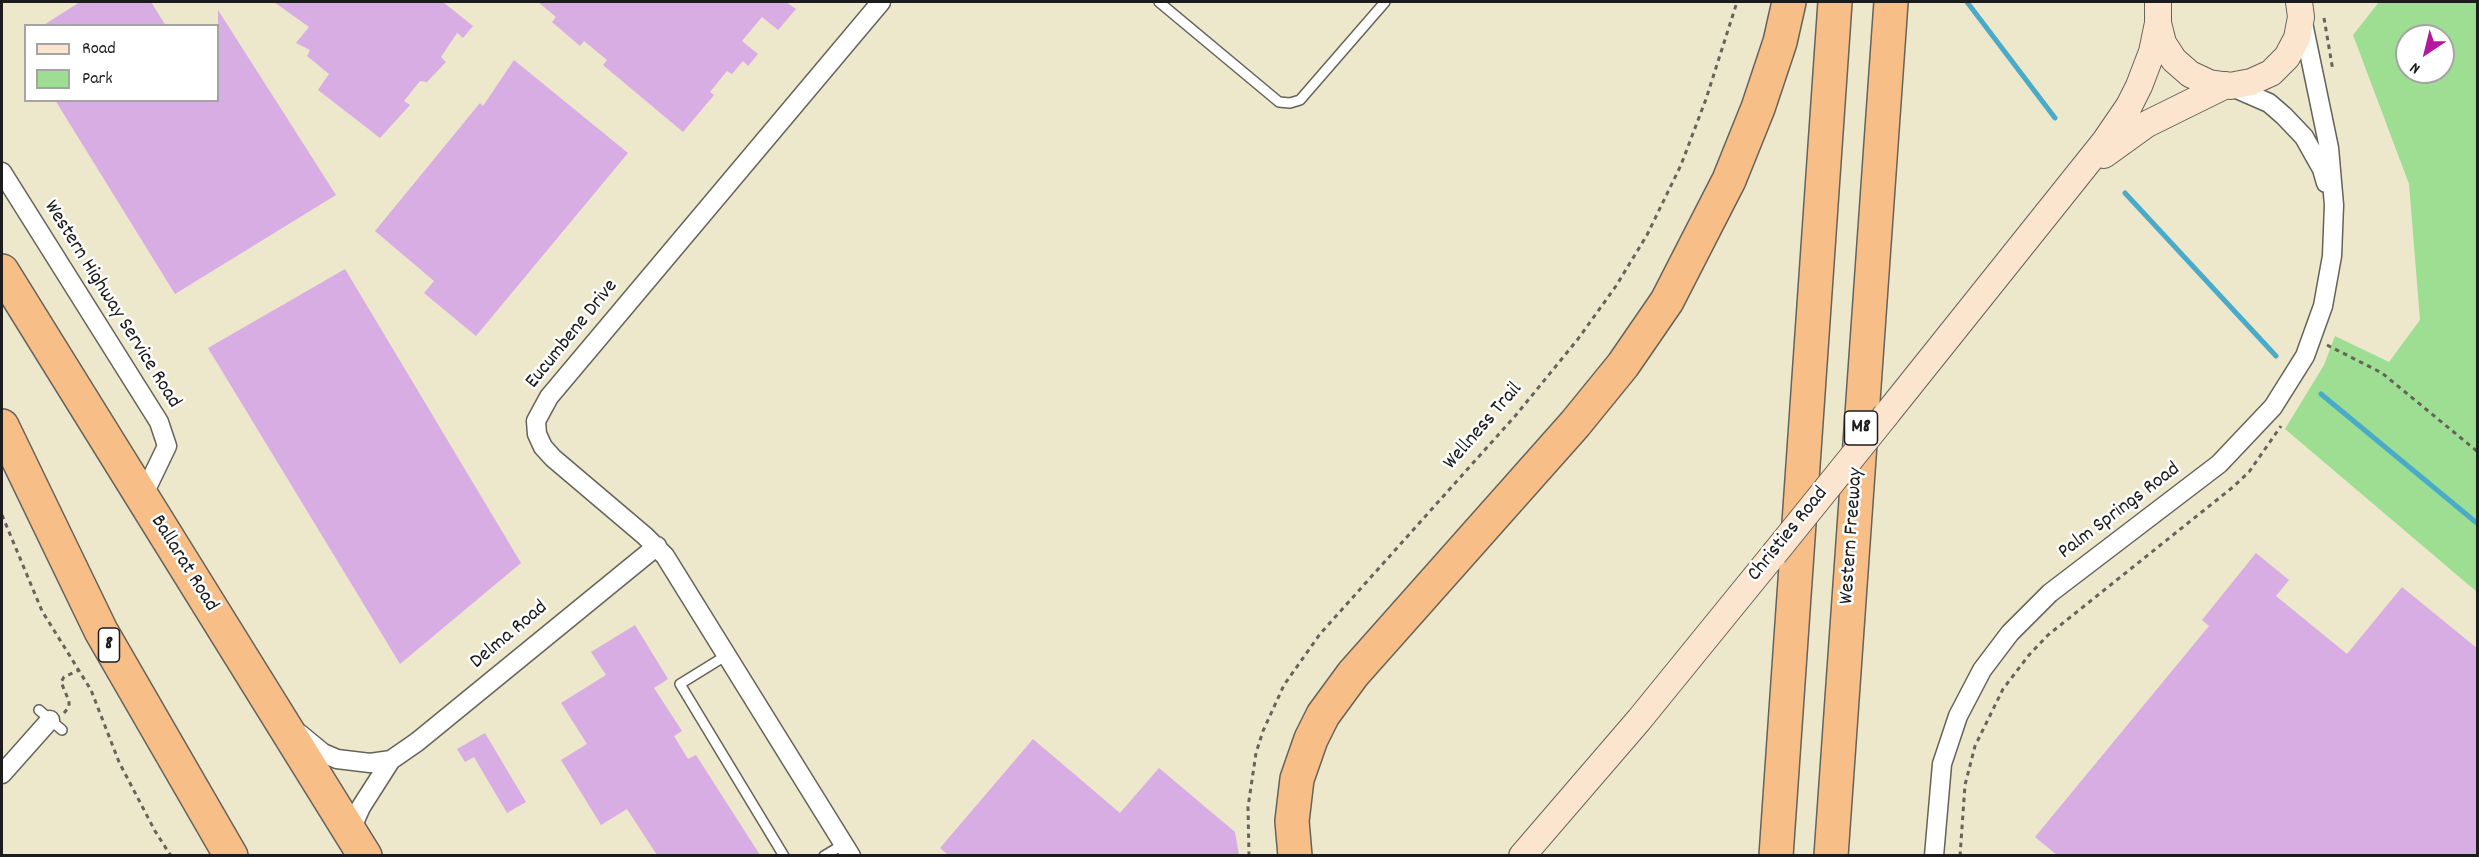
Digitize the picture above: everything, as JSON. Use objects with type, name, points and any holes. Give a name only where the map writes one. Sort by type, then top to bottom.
[{"type":"highway","points":[[1295,855],[1292,821],[1297,779],[1311,739],[1323,715],[1353,674],[1575,424],[1623,365],[1667,301],[1719,201],[1758,108],[1780,42],[1789,2]]},
{"type":"highway","points":[[1776,855],[1835,2]]},
{"type":"highway","name":"Western Freeway","points":[[1831,855],[1891,2]]},
{"type":"highway","name":"Ballarat Road","points":[[2,272],[357,844]]},
{"type":"highway","name":"8","points":[[2,426],[101,631],[231,855]]},
{"type":"main road","name":"Christies Road","points":[[2074,181],[2118,143],[2147,124],[2228,86],[2251,82],[2271,73],[2287,57],[2297,38],[2300,7]]},
{"type":"main road","name":"Christies Road","points":[[1522,855],[1639,720],[2074,181],[2128,106],[2148,62],[2158,12]]},
{"type":"main road","points":[[2158,12],[2163,43],[2174,60],[2190,74],[2209,83],[2228,86]]},
{"type":"main road","name":"Christies Road","points":[[1543,855],[1639,720]]},
{"type":"street","name":"Eucumbene Drive","points":[[847,850],[675,571],[657,546],[553,458],[540,441],[536,421],[549,397],[881,2]]},
{"type":"street","name":"Palm Springs Road","points":[[1934,855],[1942,764],[1958,716],[1982,670],[2010,633],[2050,593],[2219,464],[2273,407],[2305,356],[2323,306],[2332,256],[2334,205],[2329,148],[2300,7]]},
{"type":"street","name":"Palm Springs Road","points":[[2228,86],[2269,103],[2304,137],[2322,169],[2334,205]]},
{"type":"street","name":"Western Highway Service Road","points":[[2,172],[159,422],[167,446],[142,498]]},
{"type":"street","name":"Delma Road","points":[[357,844],[361,807],[392,760],[657,546]]},
{"type":"street","points":[[268,699],[303,737],[323,753],[353,762],[370,763],[392,760]]},
{"type":"street","points":[[2,774],[50,720]]},
{"type":"lane","points":[[1159,2],[1279,102],[1290,103],[1300,100],[1382,5],[1370,2]]},
{"type":"lane","points":[[727,655],[680,684],[784,855]]},
{"type":"lane","points":[[824,855],[847,850]]},
{"type":"path","name":"Wellness Trail","points":[[1250,855],[1248,807],[1256,753],[1284,685],[1320,634],[1516,415],[1578,339],[1616,286],[1652,226],[1681,165],[1706,99],[1737,2]]},
{"type":"path","points":[[2326,345],[2382,373],[2478,452]]},
{"type":"path","points":[[1960,855],[1965,785],[1975,746],[2003,689],[2022,663],[2048,635],[2249,472]]},
{"type":"path","points":[[2,514],[42,611],[91,690],[119,762],[155,831],[171,855]]},
{"type":"path","points":[[50,720],[63,714],[69,707],[62,682],[64,677],[79,670]]},
{"type":"green space","points":[[2379,2],[2477,2],[2477,592],[2285,429],[2324,365],[2335,336],[2389,362],[2420,320],[2409,184],[2353,35]]},
{"type":"building","points":[[80,2],[151,2],[165,24],[45,24]]},
{"type":"building","points":[[274,2],[443,2],[473,26],[463,38],[457,33],[441,57],[446,62],[427,82],[420,81],[404,101],[410,105],[380,138],[318,90],[329,74],[307,56],[310,50],[296,43],[309,27]]},
{"type":"building","points":[[538,2],[786,2],[796,9],[778,30],[762,17],[742,41],[758,54],[748,66],[743,61],[732,74],[727,71],[710,92],[714,95],[683,132],[603,65],[607,60],[584,41],[580,46],[552,22],[556,17]]},
{"type":"building","points":[[218,10],[336,195],[175,294],[56,102],[219,102]]},
{"type":"building","points":[[514,60],[628,153],[476,336],[424,293],[434,281],[375,231],[480,103],[483,106]]},
{"type":"building","points":[[345,269],[521,563],[400,664],[208,348]]},
{"type":"building","points":[[2256,553],[2289,580],[2276,596],[2347,654],[2402,587],[2478,649],[2478,855],[2057,855],[2035,837],[2209,626],[2202,620]]},
{"type":"building","points":[[635,625],[668,679],[654,688],[682,731],[674,736],[688,759],[696,755],[760,855],[657,855],[627,809],[601,825],[561,760],[587,744],[561,703],[606,675],[591,652]]},
{"type":"building","points":[[485,733],[526,802],[507,813],[474,757],[465,762],[457,749]]},
{"type":"building","points":[[1033,739],[1120,813],[1159,768],[1235,832],[1239,855],[948,855],[940,848]]},
{"type":"waterway","points":[[1967,2],[2055,118]]},
{"type":"waterway","points":[[2125,193],[2276,356]]},
{"type":"waterway","points":[[2321,394],[2478,524]]}]
